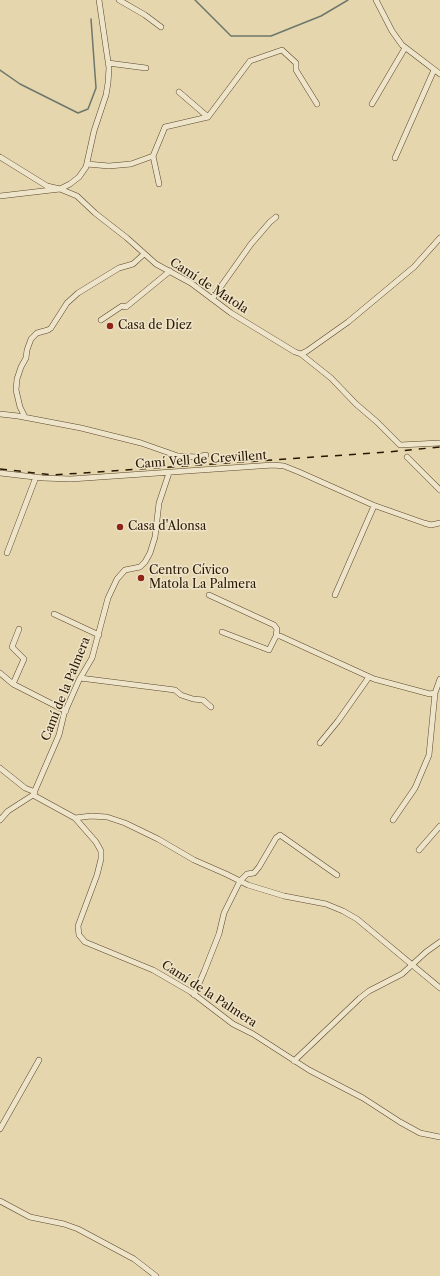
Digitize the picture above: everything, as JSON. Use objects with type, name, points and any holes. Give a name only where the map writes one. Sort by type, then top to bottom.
[{"type":"street","points":[[119,0],[145,15],[161,27]]},
{"type":"street","points":[[376,0],[392,31],[405,48],[440,74]]},
{"type":"street","points":[[0,196],[60,189],[79,177],[87,164],[94,131],[106,95],[108,83],[108,63],[101,1]]},
{"type":"street","points":[[372,104],[405,48]]},
{"type":"street","points":[[159,184],[153,156],[165,127],[208,117],[250,61],[282,50],[296,63],[296,70],[317,104]]},
{"type":"street","points":[[108,63],[146,68]]},
{"type":"street","points":[[394,158],[434,70]]},
{"type":"street","points":[[179,92],[208,117]]},
{"type":"street","points":[[87,164],[109,166],[131,164],[153,156]]},
{"type":"street","name":"Camí de Matola","points":[[0,157],[47,186],[60,189],[77,196],[156,264],[191,283],[231,314],[300,354],[331,378],[356,404],[400,445],[440,443]]},
{"type":"street","points":[[212,299],[251,244],[276,217]]},
{"type":"street","points":[[300,354],[307,351],[348,322],[414,267],[440,238]]},
{"type":"street","points":[[25,417],[20,407],[16,390],[16,379],[26,358],[30,338],[37,333],[51,328],[67,303],[78,293],[119,268],[133,264],[144,254]]},
{"type":"street","points":[[101,320],[122,306],[126,307],[170,271]]},
{"type":"street","points":[[0,414],[25,417],[81,428],[141,443],[178,456],[197,457],[206,455]]},
{"type":"street","points":[[407,457],[440,490]]},
{"type":"street","name":"Camí Vell de Crevillent","points":[[0,473],[71,479],[252,466],[284,466],[374,506],[431,525],[440,523]]},
{"type":"street","name":"Camí de la Palmera","points":[[34,794],[59,735],[66,711],[80,678],[92,658],[108,598],[117,579],[125,570],[140,567],[150,553],[154,538],[159,503],[169,473]]},
{"type":"street","points":[[7,553],[36,477]]},
{"type":"street","points":[[335,595],[374,506]]},
{"type":"street","points":[[209,595],[274,625],[277,629],[276,636],[269,650],[222,632]]},
{"type":"street","points":[[54,614],[99,635]]},
{"type":"street","points":[[13,684],[24,659],[12,647],[19,629]]},
{"type":"street","points":[[276,636],[280,636],[369,677],[430,694],[434,693]]},
{"type":"street","points":[[0,674],[13,684],[66,711]]},
{"type":"street","points":[[320,743],[338,721],[369,677]]},
{"type":"street","points":[[80,678],[175,690],[181,695],[193,699],[203,700],[211,707]]},
{"type":"street","points":[[393,820],[415,788],[429,755],[434,693],[438,688],[440,679]]},
{"type":"street","points":[[0,768],[34,794],[75,818],[91,816],[107,817],[125,823],[158,839],[194,860],[240,881],[266,891],[326,904],[344,911],[357,919],[440,988]]},
{"type":"street","points":[[0,820],[8,811],[34,794]]},
{"type":"street","name":"Camí de la Palmera","points":[[75,818],[96,842],[101,851],[101,859],[78,926],[79,935],[85,942],[153,970],[194,995],[233,1024],[253,1034],[309,1070],[363,1098],[420,1133],[440,1137]]},
{"type":"street","points":[[419,850],[440,826]]},
{"type":"street","points":[[194,995],[219,934],[224,913],[240,881],[247,874],[254,873],[276,838],[280,835],[337,875]]},
{"type":"street","points":[[294,1061],[360,998],[369,991],[402,974],[426,952],[440,942]]},
{"type":"street","points":[[0,1129],[39,1060]]},
{"type":"street","points":[[0,1201],[30,1217],[64,1224],[78,1229],[134,1259],[156,1276]]},
{"type":"waterway","points":[[195,0],[231,36],[271,36],[321,16],[348,0]]},
{"type":"waterway","points":[[0,70],[20,84],[78,113],[88,109],[96,88],[91,19]]},
{"type":"railway","points":[[0,469],[53,475],[388,452],[440,447]]},
{"type":"place","name":"Casa de Díez","points":[[110,326]]},
{"type":"place","name":"Casa d'Alonsa","points":[[120,527]]},
{"type":"place","name":"Centro Cívico Matola La Palmera","points":[[141,578]]}]
